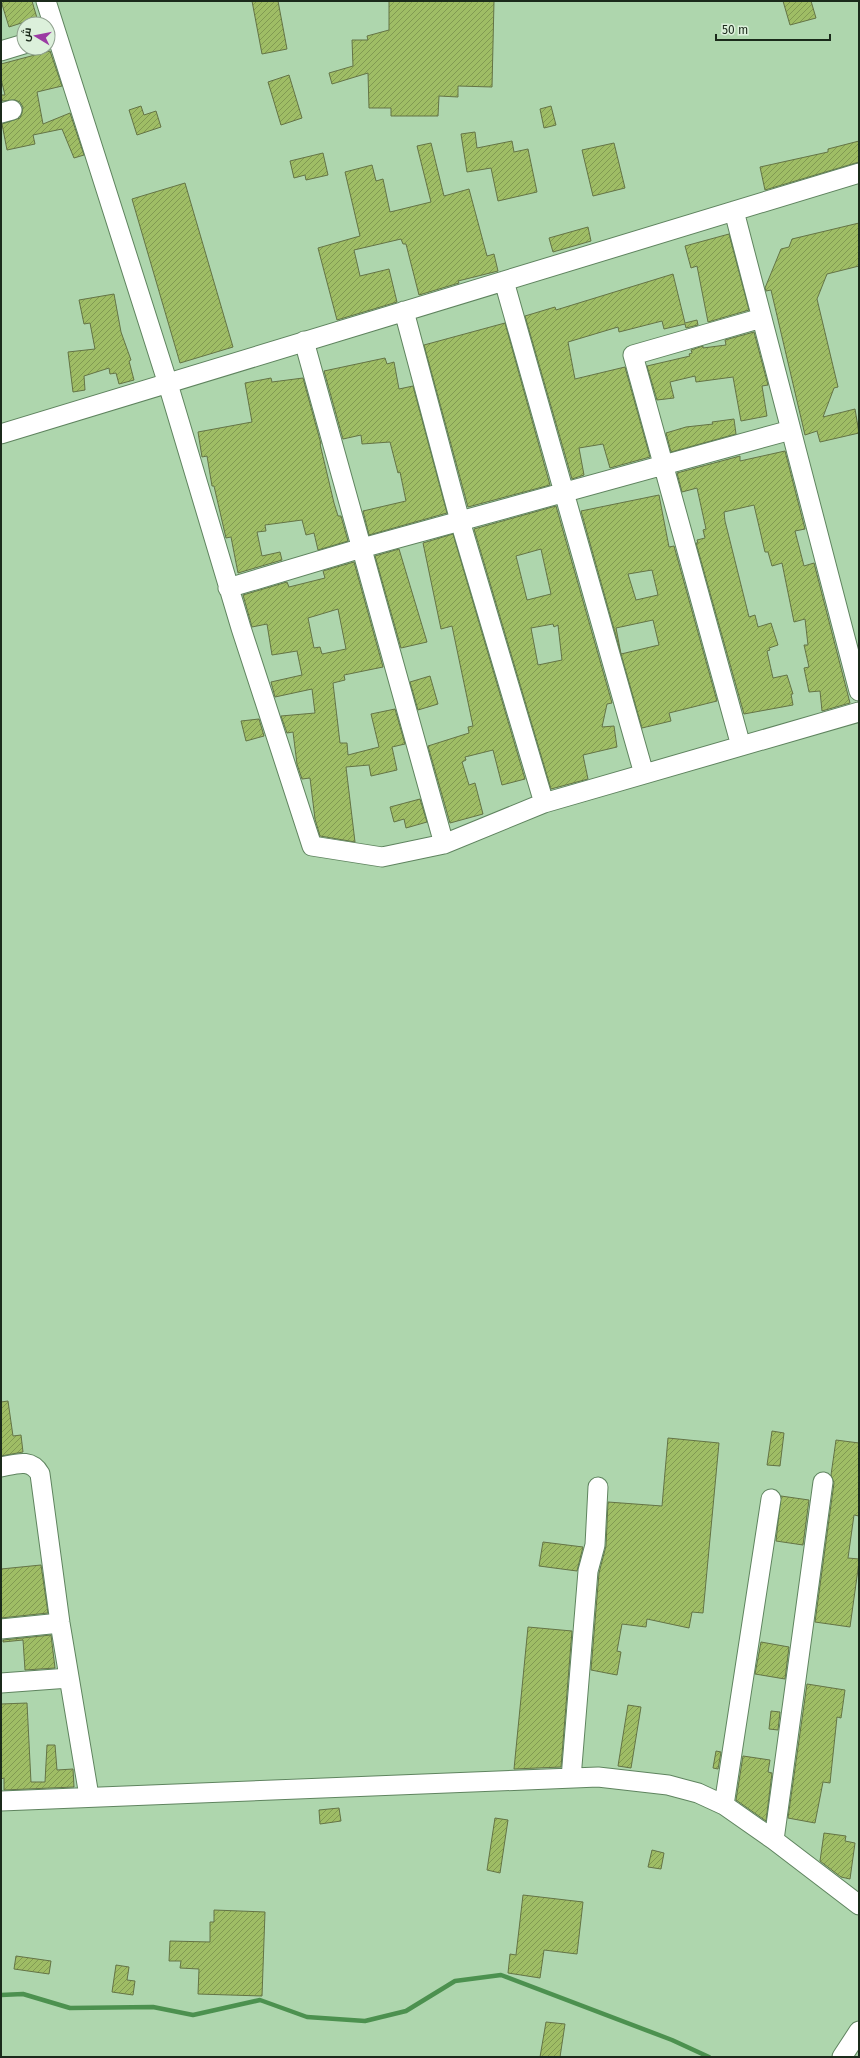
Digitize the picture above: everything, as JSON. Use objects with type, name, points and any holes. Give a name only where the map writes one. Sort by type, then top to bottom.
[{"type":"street","points":[[46,1],[49,16]]},
{"type":"street","points":[[1,51],[16,46]]},
{"type":"street","points":[[56,48],[168,384],[228,588],[312,846],[382,857],[444,844],[544,803],[859,712]]},
{"type":"street","points":[[1,434],[859,173]]},
{"type":"street","points":[[734,211],[859,691]]},
{"type":"street","points":[[504,281],[644,774]]},
{"type":"street","points":[[404,311],[460,521],[544,803]]},
{"type":"street","points":[[741,746],[633,355],[762,318]]},
{"type":"street","points":[[304,341],[444,844]]},
{"type":"street","points":[[228,588],[362,548],[791,430]]},
{"type":"street","points":[[1,1467],[25,1463],[37,1468],[40,1474],[60,1624],[89,1796]]},
{"type":"street","points":[[774,1840],[823,1482]]},
{"type":"street","points":[[571,1778],[588,1571],[595,1545],[598,1487]]},
{"type":"street","points":[[724,1805],[771,1499]]},
{"type":"street","points":[[1,1629],[60,1624]]},
{"type":"street","points":[[1,1683],[69,1678]]},
{"type":"street","points":[[1,1801],[89,1796],[598,1777],[668,1785],[698,1793],[724,1805],[774,1840],[859,1904]]},
{"type":"street","points":[[842,2057],[859,2031]]},
{"type":"building","points":[[1,1],[32,1],[36,16],[16,16],[16,25],[9,27]]},
{"type":"building","points":[[252,1],[278,1],[287,49],[262,54]]},
{"type":"building","points":[[389,1],[494,1],[492,87],[458,86],[458,97],[439,96],[438,116],[391,116],[391,108],[369,108],[368,73],[332,84],[329,73],[353,66],[352,40],[368,40],[367,36],[389,30]]},
{"type":"building","points":[[783,1],[811,1],[816,18],[790,25]]},
{"type":"building","points":[[31,56],[52,56],[62,86],[37,92],[43,124],[70,113],[84,155],[74,158],[62,129],[33,135],[35,144],[7,150],[2,124],[20,118],[23,107],[20,102],[15,100],[2,101],[1,95],[5,95],[1,79],[1,64]]},
{"type":"building","points":[[289,75],[302,118],[281,125],[268,82]]},
{"type":"building","points":[[141,106],[144,115],[156,111],[161,127],[137,135],[129,110]]},
{"type":"building","points":[[551,106],[556,125],[544,128],[540,109]]},
{"type":"building","points":[[475,132],[477,148],[512,141],[514,152],[528,149],[537,192],[498,201],[491,168],[467,172],[461,134]]},
{"type":"building","points":[[859,141],[859,162],[765,190],[760,167],[828,152],[828,149]]},
{"type":"building","points":[[431,143],[444,196],[469,189],[487,256],[494,254],[498,271],[458,281],[459,283],[419,295],[406,244],[403,244],[401,239],[354,250],[360,276],[389,269],[397,302],[337,320],[318,248],[360,236],[345,172],[372,165],[376,181],[383,179],[390,212],[431,202],[417,146]]},
{"type":"building","points":[[614,143],[625,188],[593,196],[582,150]]},
{"type":"building","points":[[323,153],[328,175],[306,180],[305,175],[294,178],[290,161]]},
{"type":"building","points":[[185,183],[233,347],[180,363],[132,199]]},
{"type":"building","points":[[859,223],[859,266],[827,274],[817,299],[838,387],[834,388],[823,417],[855,409],[859,433],[820,442],[817,431],[805,435],[771,290],[766,291],[765,288],[781,249],[789,247],[792,239]]},
{"type":"building","points":[[588,227],[591,241],[553,252],[549,238]]},
{"type":"building","points":[[729,234],[749,310],[708,322],[697,266],[691,268],[685,246]]},
{"type":"building","points":[[673,274],[685,323],[697,320],[698,325],[686,328],[685,324],[664,329],[662,321],[619,332],[618,327],[568,342],[575,379],[625,367],[650,457],[610,468],[603,444],[579,448],[584,475],[572,479],[525,316],[555,307],[556,310]]},
{"type":"building","points":[[114,294],[121,332],[131,360],[129,361],[134,380],[119,384],[116,373],[110,374],[109,368],[84,376],[85,390],[73,392],[68,352],[95,349],[90,323],[84,324],[79,300]]},
{"type":"building","points":[[505,323],[550,485],[468,507],[424,345]]},
{"type":"building","points":[[754,332],[768,385],[762,386],[767,416],[741,421],[733,377],[696,382],[695,376],[670,382],[674,398],[657,400],[647,366],[690,356],[689,354],[692,353],[691,350],[703,346],[703,348],[726,345],[725,340]]},
{"type":"building","points":[[385,358],[387,364],[394,362],[399,389],[413,386],[447,513],[369,535],[363,511],[406,501],[400,472],[398,473],[390,442],[362,444],[361,435],[343,439],[324,371]]},
{"type":"building","points":[[271,378],[272,382],[303,378],[321,444],[334,503],[338,516],[341,516],[348,541],[318,550],[314,533],[306,535],[302,520],[265,525],[266,531],[257,532],[262,556],[280,552],[282,560],[238,573],[231,537],[226,538],[214,486],[212,486],[207,456],[202,457],[198,432],[252,422],[245,383]]},
{"type":"building","points":[[734,419],[736,434],[671,452],[666,433],[686,427],[713,424],[712,422]]},
{"type":"building","points":[[785,451],[805,529],[795,531],[804,566],[814,563],[850,703],[822,711],[820,691],[809,692],[804,668],[809,667],[804,645],[808,645],[805,619],[794,622],[782,563],[772,566],[768,552],[765,552],[754,505],[724,512],[725,521],[749,617],[755,615],[758,627],[771,623],[778,645],[769,648],[770,650],[767,651],[773,678],[787,675],[793,694],[791,694],[793,705],[744,714],[696,543],[698,543],[697,540],[705,538],[703,530],[706,529],[697,488],[682,492],[677,473],[740,456],[740,461]]},
{"type":"building","points":[[659,495],[669,547],[674,546],[717,701],[669,713],[671,721],[642,728],[621,654],[581,511]],"holes":[[[652,570],[658,595],[636,600],[628,574]],[[653,620],[659,645],[621,654],[616,628]]]},
{"type":"building","points":[[556,506],[612,703],[607,704],[602,727],[614,726],[617,747],[583,755],[588,779],[551,789],[474,529]],"holes":[[[541,549],[551,594],[527,600],[516,556]],[[553,624],[554,627],[558,625],[562,660],[538,665],[531,628]]]},
{"type":"building","points":[[453,534],[525,779],[502,785],[493,750],[465,757],[466,760],[462,762],[469,785],[475,783],[483,814],[450,823],[428,746],[469,733],[468,727],[473,726],[452,626],[441,629],[423,543]]},
{"type":"building","points":[[399,549],[427,642],[401,648],[375,556]]},
{"type":"building","points":[[354,562],[383,667],[344,675],[345,680],[333,683],[340,743],[347,743],[348,755],[379,747],[371,714],[395,709],[405,744],[392,747],[397,770],[371,776],[369,765],[346,767],[355,842],[320,836],[315,819],[310,778],[302,779],[297,764],[293,732],[287,733],[281,716],[315,713],[312,689],[275,697],[271,682],[302,675],[297,651],[272,655],[267,624],[252,627],[243,595],[287,582],[289,587],[325,578],[323,571]],"holes":[[[338,609],[346,649],[322,654],[320,647],[314,648],[308,618]]]},
{"type":"building","points":[[430,676],[438,704],[418,710],[410,682]]},
{"type":"building","points":[[259,719],[264,736],[246,741],[241,721]]},
{"type":"building","points":[[420,799],[427,822],[406,828],[404,819],[394,822],[390,807]]},
{"type":"building","points":[[8,1401],[13,1436],[21,1435],[23,1452],[1,1456],[1,1402]]},
{"type":"building","points":[[772,1431],[784,1433],[780,1466],[767,1465]]},
{"type":"building","points":[[668,1438],[719,1443],[703,1613],[692,1612],[689,1628],[647,1619],[646,1627],[622,1624],[617,1651],[621,1652],[617,1675],[591,1670],[599,1573],[606,1546],[608,1502],[662,1506]]},
{"type":"building","points":[[836,1440],[859,1443],[859,1516],[854,1515],[848,1558],[859,1559],[859,1562],[850,1627],[815,1622],[834,1483],[831,1475]]},
{"type":"building","points":[[781,1496],[809,1500],[803,1545],[776,1541]]},
{"type":"building","points":[[543,1542],[583,1547],[577,1571],[539,1566]]},
{"type":"building","points":[[41,1565],[48,1613],[1,1618],[1,1569]]},
{"type":"building","points":[[528,1627],[572,1631],[561,1767],[514,1769]]},
{"type":"building","points":[[51,1635],[55,1668],[25,1670],[23,1640],[3,1642],[3,1640]]},
{"type":"building","points":[[761,1642],[789,1647],[785,1679],[755,1674]]},
{"type":"building","points":[[807,1684],[845,1690],[841,1718],[837,1717],[830,1783],[823,1782],[815,1823],[788,1818]]},
{"type":"building","points":[[27,1703],[31,1782],[45,1782],[47,1745],[55,1745],[57,1770],[73,1769],[74,1787],[4,1790],[4,1778],[1,1779],[1,1704]]},
{"type":"building","points":[[628,1705],[641,1707],[631,1768],[618,1766]]},
{"type":"building","points":[[771,1711],[780,1712],[778,1730],[769,1729]]},
{"type":"building","points":[[716,1751],[721,1752],[718,1769],[713,1768]]},
{"type":"building","points":[[743,1756],[770,1760],[768,1772],[772,1773],[766,1821],[736,1800]]},
{"type":"building","points":[[339,1808],[341,1821],[320,1824],[319,1810]]},
{"type":"building","points":[[495,1818],[508,1820],[500,1873],[487,1870]]},
{"type":"building","points":[[824,1833],[846,1836],[845,1841],[855,1843],[850,1879],[841,1877],[820,1861]]},
{"type":"building","points":[[652,1850],[664,1853],[661,1869],[648,1867]]},
{"type":"building","points":[[523,1895],[583,1902],[577,1954],[544,1950],[540,1978],[508,1973],[510,1954],[516,1955]]},
{"type":"building","points":[[214,1910],[265,1912],[262,1996],[198,1994],[199,1969],[180,1968],[181,1961],[169,1961],[170,1941],[210,1942],[210,1922],[214,1922]]},
{"type":"building","points":[[16,1956],[51,1961],[49,1974],[14,1969]]},
{"type":"building","points":[[116,1965],[129,1967],[127,1980],[135,1981],[133,1995],[112,1992]]},
{"type":"building","points":[[546,2022],[565,2024],[560,2057],[540,2057]]},
{"type":"waterway","points":[[1,1995],[23,1994],[70,2008],[153,2007],[193,2015],[260,2000],[307,2017],[365,2021],[406,2011],[455,1981],[501,1975],[672,2040],[709,2057]]}]
